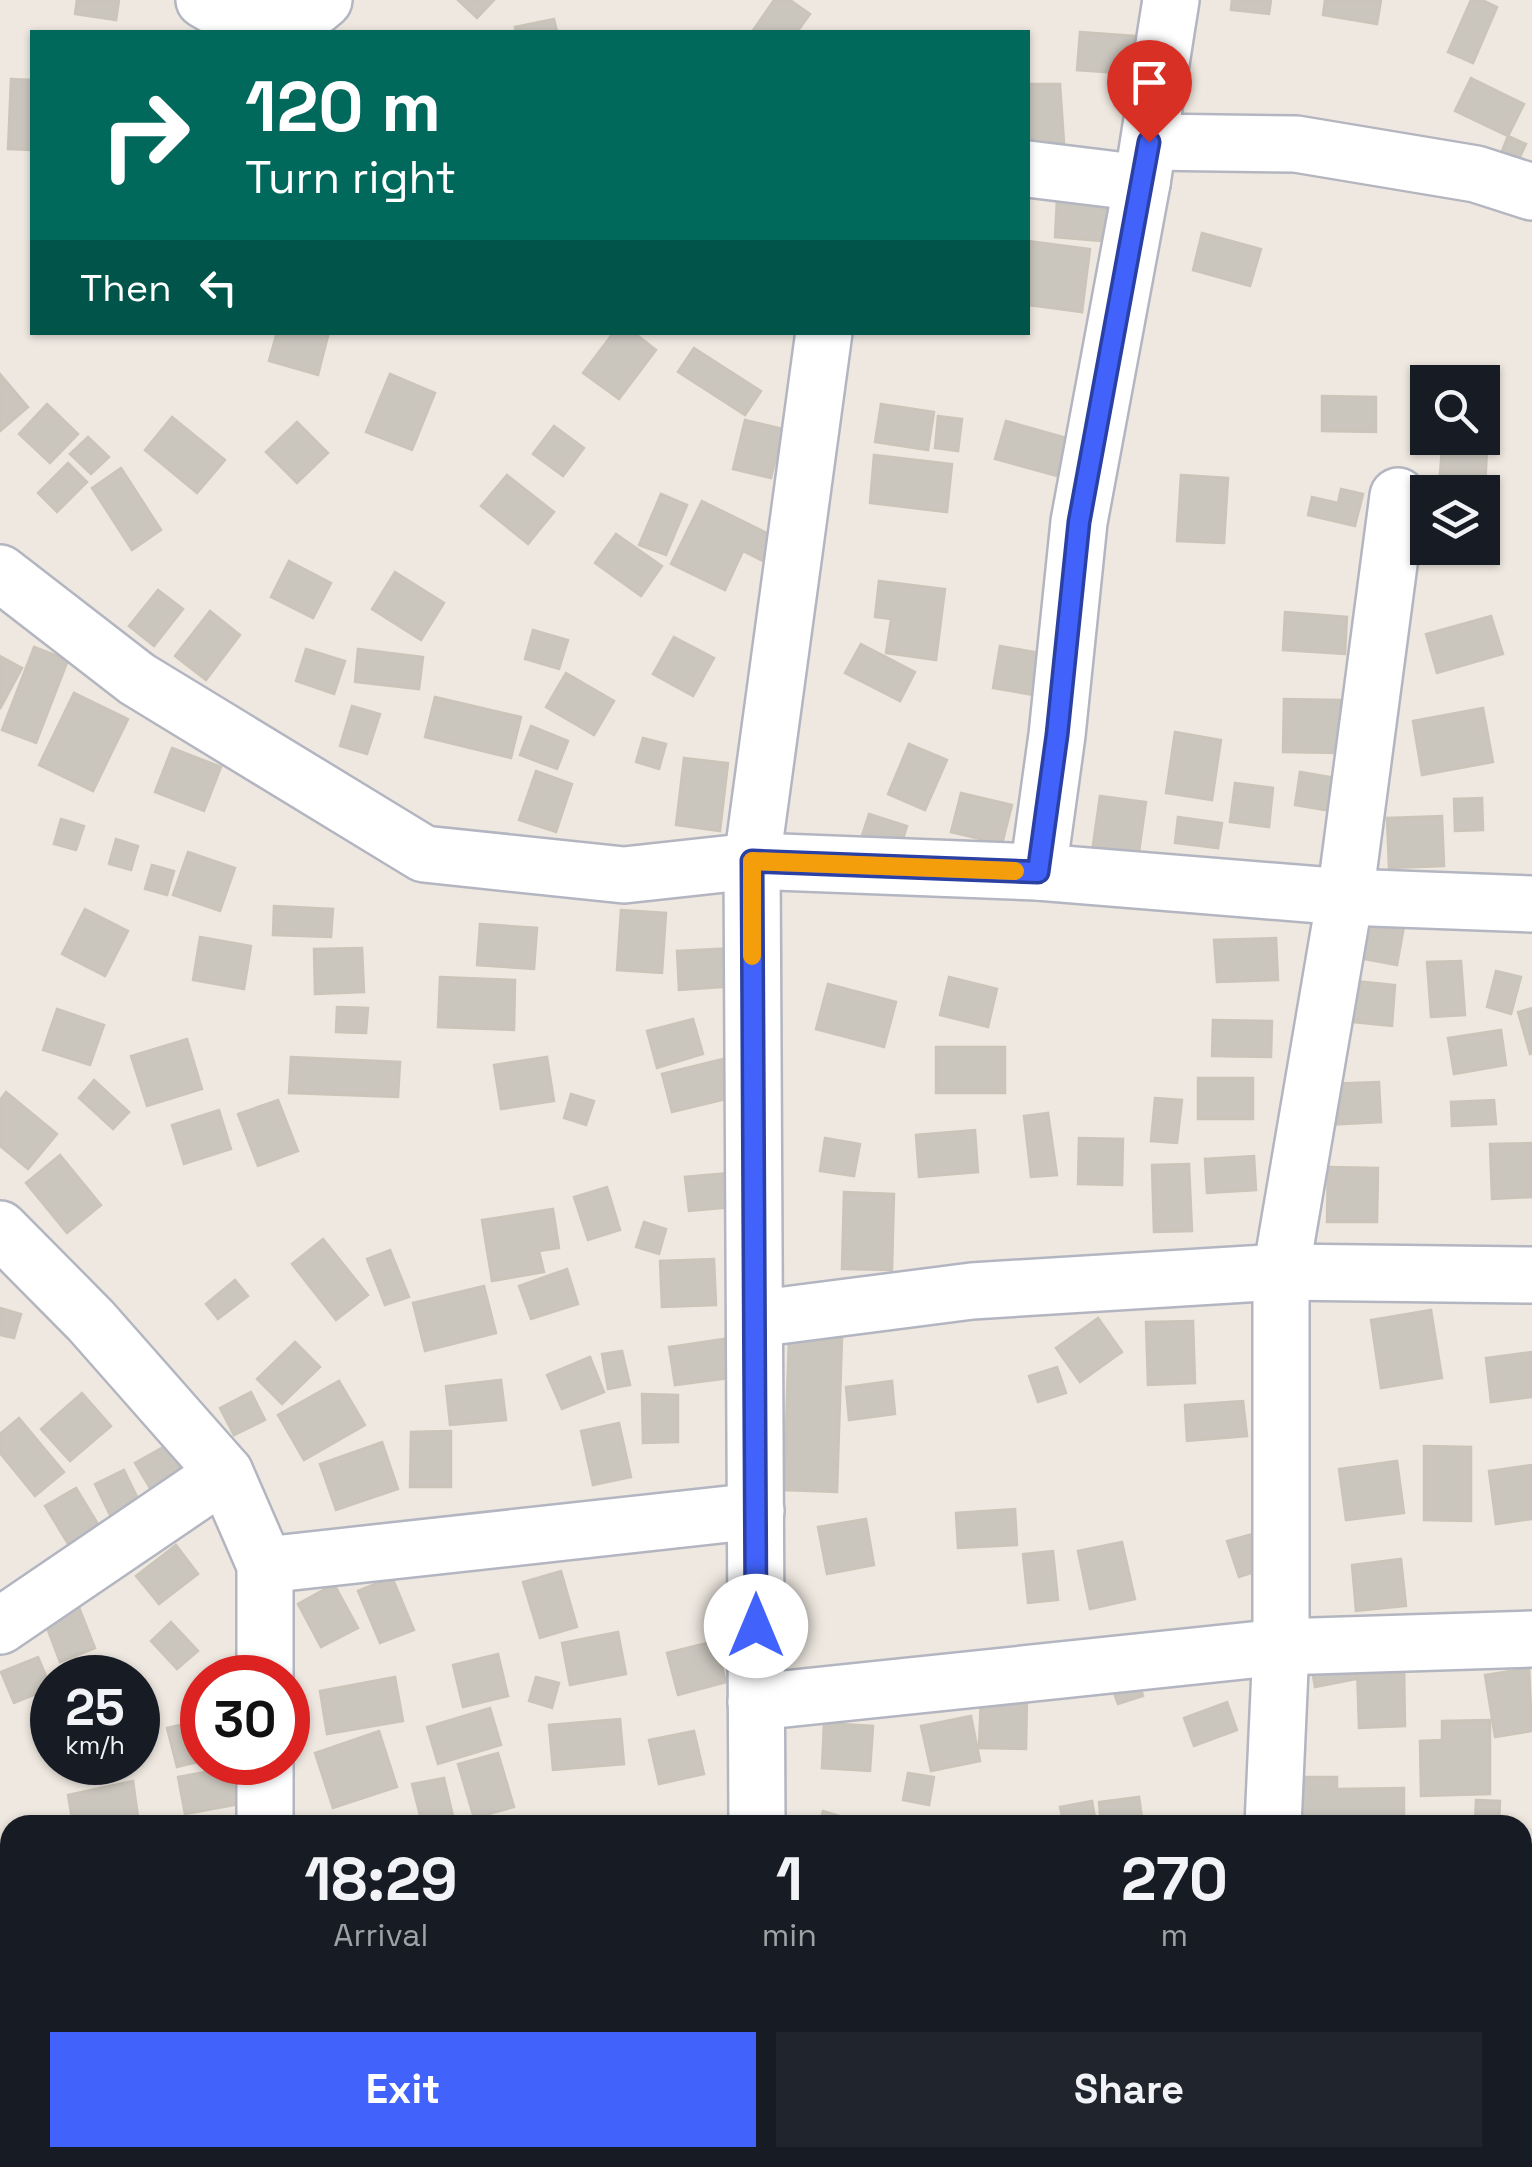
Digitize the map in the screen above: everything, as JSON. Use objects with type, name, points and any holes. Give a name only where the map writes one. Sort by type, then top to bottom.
[{"type":"street","points":[[204,0],[230,15],[271,25],[291,23],[324,0]]},
{"type":"street","points":[[1038,872],[1079,522],[1146,162],[1171,0]]},
{"type":"street","points":[[1030,169],[1146,162],[1296,144],[1476,174],[1532,192]]},
{"type":"street","points":[[757,1815],[752,861],[824,335]]},
{"type":"street","points":[[1274,1815],[1281,1647],[1281,1272],[1344,898],[1398,496]]},
{"type":"street","points":[[0,573],[137,680],[424,854],[624,875],[752,861],[1038,872],[1344,898],[1532,904]]},
{"type":"street","points":[[0,1229],[91,1321],[225,1472],[264,1565],[265,1655]]},
{"type":"street","points":[[755,1319],[972,1291],[1281,1272],[1532,1275]]},
{"type":"street","points":[[0,1626],[225,1472]]},
{"type":"street","points":[[264,1565],[756,1511]]},
{"type":"street","points":[[756,1702],[1281,1647],[1532,1639]]},
{"type":"street","points":[[265,1785],[265,1815]]},
{"type":"building","points":[[77,0],[119,0],[116,20],[75,14]]},
{"type":"building","points":[[458,0],[494,0],[477,18]]},
{"type":"building","points":[[774,0],[790,0],[810,14],[798,30],[753,30]]},
{"type":"building","points":[[1232,0],[1271,0],[1269,14],[1231,10]]},
{"type":"building","points":[[1325,0],[1381,0],[1377,24],[1323,15]]},
{"type":"building","points":[[1471,0],[1497,7],[1473,63],[1448,52]]},
{"type":"building","points":[[554,19],[557,30],[516,30],[515,27]]},
{"type":"building","points":[[1080,32],[1135,36],[1132,74],[1077,70]]},
{"type":"building","points":[[1471,78],[1524,104],[1508,136],[1455,111]]},
{"type":"building","points":[[11,79],[30,80],[30,150],[8,149]]},
{"type":"building","points":[[1030,84],[1060,84],[1064,143],[1030,142]]},
{"type":"building","points":[[1508,136],[1526,144],[1515,168],[1498,161]]},
{"type":"building","points":[[1057,199],[1116,202],[1113,242],[1055,237]]},
{"type":"building","points":[[1202,233],[1261,249],[1250,286],[1193,270]]},
{"type":"building","points":[[1030,241],[1090,249],[1082,312],[1030,305]]},
{"type":"building","points":[[276,335],[328,335],[318,375],[269,361]]},
{"type":"building","points":[[612,335],[637,335],[656,350],[619,399],[583,373]]},
{"type":"building","points":[[694,348],[761,391],[745,415],[678,372]]},
{"type":"building","points":[[0,374],[28,407],[0,431]]},
{"type":"building","points":[[390,374],[435,393],[412,450],[366,432]]},
{"type":"building","points":[[1322,396],[1376,397],[1376,432],[1322,431]]},
{"type":"building","points":[[47,404],[78,434],[50,463],[19,434]]},
{"type":"building","points":[[881,404],[934,412],[928,450],[875,442]]},
{"type":"building","points":[[938,416],[962,419],[958,451],[935,448]]},
{"type":"building","points":[[172,417],[225,460],[197,493],[145,450]]},
{"type":"building","points":[[745,420],[783,429],[771,478],[733,469]]},
{"type":"building","points":[[1006,421],[1067,438],[1057,476],[995,459]]},
{"type":"building","points":[[297,422],[328,453],[297,483],[266,452]]},
{"type":"building","points":[[554,426],[584,448],[563,476],[533,454]]},
{"type":"building","points":[[88,437],[109,457],[91,474],[70,454]]},
{"type":"building","points":[[874,455],[952,464],[947,512],[870,503]]},
{"type":"building","points":[[1442,455],[1487,455],[1486,475],[1440,475]]},
{"type":"building","points":[[68,463],[87,482],[57,512],[38,493]]},
{"type":"building","points":[[121,468],[161,530],[132,550],[92,488]]},
{"type":"building","points":[[507,475],[554,512],[528,544],[481,506]]},
{"type":"building","points":[[1181,475],[1228,478],[1224,543],[1177,541]]},
{"type":"building","points":[[1341,489],[1363,494],[1355,526],[1308,515],[1312,497],[1338,503]]},
{"type":"building","points":[[661,494],[687,505],[666,555],[639,545]]},
{"type":"building","points":[[702,501],[783,541],[771,565],[743,551],[725,590],[671,564]]},
{"type":"building","points":[[616,534],[662,566],[641,596],[595,563]]},
{"type":"building","points":[[289,561],[331,583],[313,618],[271,597]]},
{"type":"building","points":[[395,572],[444,603],[421,640],[372,609]]},
{"type":"building","points":[[879,581],[945,589],[936,660],[886,653],[891,619],[875,617]]},
{"type":"building","points":[[158,590],[183,609],[154,646],[129,626]]},
{"type":"building","points":[[210,611],[240,635],[206,680],[175,656]]},
{"type":"building","points":[[1285,612],[1347,617],[1345,654],[1283,650]]},
{"type":"building","points":[[1491,616],[1503,654],[1437,673],[1426,634]]},
{"type":"building","points":[[533,630],[568,640],[559,669],[525,659]]},
{"type":"building","points":[[674,637],[714,658],[693,696],[653,674]]},
{"type":"building","points":[[861,644],[915,672],[900,701],[845,673]]},
{"type":"building","points":[[1000,646],[1051,655],[1045,697],[993,688]]},
{"type":"building","points":[[34,647],[68,660],[36,743],[2,730]]},
{"type":"building","points":[[306,649],[345,661],[334,694],[296,681]]},
{"type":"building","points":[[358,649],[423,657],[419,689],[355,682]]},
{"type":"building","points":[[0,656],[22,668],[0,709]]},
{"type":"building","points":[[566,673],[614,701],[594,735],[546,707]]},
{"type":"building","points":[[74,693],[128,719],[93,791],[39,765]]},
{"type":"building","points":[[435,697],[521,717],[511,758],[425,737]]},
{"type":"building","points":[[1284,699],[1341,700],[1340,753],[1283,752]]},
{"type":"building","points":[[352,706],[380,714],[367,754],[340,746]]},
{"type":"building","points":[[1483,708],[1493,762],[1422,775],[1413,721]]},
{"type":"building","points":[[531,726],[568,741],[557,769],[520,755]]},
{"type":"building","points":[[1175,732],[1221,740],[1212,800],[1166,793]]},
{"type":"building","points":[[643,738],[666,744],[659,769],[636,762]]},
{"type":"building","points":[[909,744],[947,760],[925,810],[888,794]]},
{"type":"building","points":[[172,748],[221,767],[204,811],[155,792]]},
{"type":"building","points":[[684,758],[728,763],[720,831],[676,825]]},
{"type":"building","points":[[536,771],[572,784],[556,832],[519,820]]},
{"type":"building","points":[[1300,772],[1348,780],[1343,813],[1295,805]]},
{"type":"building","points":[[1235,783],[1273,788],[1269,827],[1230,822]]},
{"type":"building","points":[[961,793],[1012,805],[1002,844],[951,832]]},
{"type":"building","points":[[1100,796],[1146,802],[1138,859],[1092,852]]},
{"type":"building","points":[[1482,798],[1483,830],[1455,831],[1454,799]]},
{"type":"building","points":[[869,814],[907,826],[897,858],[859,845]]},
{"type":"building","points":[[1442,816],[1444,866],[1389,868],[1387,818]]},
{"type":"building","points":[[1178,817],[1222,823],[1218,848],[1175,843]]},
{"type":"building","points":[[61,819],[84,826],[76,850],[54,844]]},
{"type":"building","points":[[116,839],[138,846],[131,870],[109,864]]},
{"type":"building","points":[[188,852],[235,868],[220,911],[173,895]]},
{"type":"building","points":[[152,865],[174,871],[167,895],[145,889]]},
{"type":"building","points":[[274,906],[333,909],[331,937],[273,935]]},
{"type":"building","points":[[85,909],[128,931],[105,976],[62,954]]},
{"type":"building","points":[[621,910],[666,913],[662,973],[617,970]]},
{"type":"building","points":[[1366,914],[1405,921],[1397,965],[1359,958]]},
{"type":"building","points":[[480,924],[537,928],[534,969],[477,965]]},
{"type":"building","points":[[200,937],[251,946],[244,989],[193,980]]},
{"type":"building","points":[[1276,938],[1278,980],[1217,982],[1214,940]]},
{"type":"building","points":[[362,948],[364,992],[315,994],[314,949]]},
{"type":"building","points":[[734,948],[736,986],[679,990],[677,951]]},
{"type":"building","points":[[1461,961],[1465,1015],[1431,1017],[1427,962]]},
{"type":"building","points":[[1496,971],[1521,977],[1511,1014],[1487,1007]]},
{"type":"building","points":[[440,977],[515,980],[514,1030],[438,1027]]},
{"type":"building","points":[[949,977],[997,989],[988,1027],[940,1015]]},
{"type":"building","points":[[1355,981],[1395,985],[1392,1026],[1351,1022]]},
{"type":"building","points":[[828,984],[896,1002],[884,1047],[816,1029]]},
{"type":"building","points":[[337,1007],[368,1008],[366,1033],[336,1032]]},
{"type":"building","points":[[1532,1008],[1532,1053],[1530,1054],[1518,1012]]},
{"type":"building","points":[[57,1009],[104,1025],[90,1065],[43,1050]]},
{"type":"building","points":[[693,1019],[703,1054],[657,1068],[647,1031]]},
{"type":"building","points":[[1213,1020],[1272,1021],[1271,1057],[1212,1056]]},
{"type":"building","points":[[1501,1030],[1506,1065],[1454,1074],[1448,1038]]},
{"type":"building","points":[[187,1039],[202,1089],[147,1106],[131,1056]]},
{"type":"building","points":[[936,1047],[1005,1047],[1005,1093],[936,1093]]},
{"type":"building","points":[[291,1057],[400,1062],[398,1097],[289,1093]]},
{"type":"building","points":[[547,1057],[554,1101],[501,1109],[494,1065]]},
{"type":"building","points":[[723,1059],[734,1097],[672,1112],[662,1074]]},
{"type":"building","points":[[1198,1078],[1253,1078],[1253,1119],[1198,1119]]},
{"type":"building","points":[[94,1080],[129,1112],[113,1129],[79,1098]]},
{"type":"building","points":[[1379,1082],[1381,1122],[1326,1125],[1324,1084]]},
{"type":"building","points":[[6,1092],[57,1134],[28,1169],[0,1146],[0,1100]]},
{"type":"building","points":[[571,1094],[594,1101],[586,1125],[564,1118]]},
{"type":"building","points":[[1155,1098],[1182,1100],[1177,1143],[1151,1141]]},
{"type":"building","points":[[278,1100],[298,1151],[258,1166],[238,1114]]},
{"type":"building","points":[[1494,1100],[1496,1124],[1452,1126],[1451,1102]]},
{"type":"building","points":[[219,1110],[231,1149],[184,1164],[172,1125]]},
{"type":"building","points":[[1048,1113],[1057,1175],[1031,1177],[1024,1116]]},
{"type":"building","points":[[975,1130],[978,1172],[919,1177],[916,1135]]},
{"type":"building","points":[[825,1138],[860,1144],[854,1176],[820,1171]]},
{"type":"building","points":[[1079,1138],[1123,1139],[1122,1185],[1078,1184]]},
{"type":"building","points":[[1532,1143],[1532,1197],[1492,1199],[1490,1144]]},
{"type":"building","points":[[60,1155],[101,1205],[67,1233],[26,1183]]},
{"type":"building","points":[[1254,1156],[1256,1190],[1207,1193],[1205,1159]]},
{"type":"building","points":[[1189,1164],[1192,1231],[1154,1232],[1152,1165]]},
{"type":"building","points":[[1328,1167],[1378,1168],[1377,1222],[1327,1222]]},
{"type":"building","points":[[728,1173],[732,1207],[689,1211],[685,1177]]},
{"type":"building","points":[[607,1187],[620,1230],[588,1240],[574,1197]]},
{"type":"building","points":[[844,1192],[894,1194],[892,1270],[842,1269]]},
{"type":"building","points":[[553,1209],[559,1248],[539,1251],[544,1272],[492,1281],[482,1220]]},
{"type":"building","points":[[644,1222],[666,1229],[659,1254],[636,1247]]},
{"type":"building","points":[[323,1239],[368,1295],[336,1320],[292,1264]]},
{"type":"building","points":[[390,1250],[409,1297],[385,1305],[367,1259]]},
{"type":"building","points":[[714,1259],[716,1305],[662,1307],[660,1261]]},
{"type":"building","points":[[567,1269],[578,1304],[531,1319],[519,1286]]},
{"type":"building","points":[[235,1280],[248,1296],[218,1319],[206,1304]]},
{"type":"building","points":[[484,1286],[496,1333],[425,1351],[413,1303]]},
{"type":"building","points":[[0,1308],[21,1314],[14,1338],[0,1335]]},
{"type":"building","points":[[1431,1310],[1442,1378],[1381,1388],[1371,1320]]},
{"type":"building","points":[[1098,1318],[1122,1352],[1080,1382],[1056,1348]]},
{"type":"building","points":[[1193,1321],[1195,1383],[1148,1385],[1146,1322]]},
{"type":"building","points":[[789,1336],[842,1338],[837,1492],[784,1490]]},
{"type":"building","points":[[724,1339],[730,1378],[675,1385],[669,1347]]},
{"type":"building","points":[[295,1342],[320,1367],[282,1404],[257,1379]]},
{"type":"building","points":[[622,1351],[630,1385],[608,1389],[602,1354]]},
{"type":"building","points":[[1532,1352],[1532,1397],[1491,1402],[1486,1358]]},
{"type":"building","points":[[590,1357],[604,1392],[562,1409],[547,1375]]},
{"type":"building","points":[[1057,1367],[1066,1393],[1038,1402],[1029,1376]]},
{"type":"building","points":[[501,1380],[506,1420],[450,1425],[446,1386]]},
{"type":"building","points":[[339,1381],[365,1425],[304,1460],[278,1415]]},
{"type":"building","points":[[892,1381],[895,1414],[849,1420],[846,1387]]},
{"type":"building","points":[[251,1392],[265,1420],[234,1435],[220,1408]]},
{"type":"building","points":[[82,1393],[111,1426],[70,1461],[41,1429]]},
{"type":"building","points":[[642,1394],[678,1395],[678,1442],[643,1443]]},
{"type":"building","points":[[1243,1401],[1247,1436],[1187,1441],[1185,1405]]},
{"type":"building","points":[[19,1418],[64,1472],[35,1496],[0,1453],[0,1434]]},
{"type":"building","points":[[619,1423],[631,1477],[593,1485],[581,1431]]},
{"type":"building","points":[[451,1431],[451,1487],[410,1487],[411,1432]]},
{"type":"building","points":[[382,1442],[398,1489],[336,1510],[320,1464]]},
{"type":"building","points":[[167,1445],[184,1474],[153,1493],[135,1463]]},
{"type":"building","points":[[1424,1446],[1471,1447],[1471,1521],[1424,1520]]},
{"type":"building","points":[[1397,1461],[1404,1513],[1346,1520],[1339,1469]]},
{"type":"building","points":[[1532,1465],[1532,1519],[1496,1524],[1489,1471]]},
{"type":"building","points":[[124,1470],[141,1505],[112,1519],[95,1484]]},
{"type":"building","points":[[76,1488],[104,1534],[73,1552],[45,1506]]},
{"type":"building","points":[[1015,1509],[1017,1545],[958,1548],[956,1513]]},
{"type":"building","points":[[866,1519],[874,1565],[827,1574],[818,1527]]},
{"type":"building","points":[[1256,1533],[1267,1568],[1239,1577],[1227,1541]]},
{"type":"building","points":[[1122,1542],[1135,1599],[1090,1609],[1078,1551]]},
{"type":"building","points":[[176,1545],[198,1574],[159,1604],[136,1576]]},
{"type":"building","points":[[1053,1551],[1058,1600],[1028,1603],[1023,1554]]},
{"type":"building","points":[[1401,1559],[1406,1606],[1356,1611],[1352,1565]]},
{"type":"building","points":[[561,1571],[577,1627],[540,1638],[523,1582]]},
{"type":"building","points":[[392,1577],[414,1630],[380,1643],[358,1591]]},
{"type":"building","points":[[334,1584],[358,1628],[321,1647],[298,1604]]},
{"type":"building","points":[[78,1605],[95,1648],[78,1655],[57,1655],[43,1617]]},
{"type":"building","points":[[171,1622],[198,1651],[180,1655],[177,1669],[151,1641]]},
{"type":"building","points":[[618,1632],[626,1674],[570,1685],[562,1643]]},
{"type":"building","points":[[715,1641],[726,1682],[678,1695],[667,1653]]},
{"type":"building","points":[[498,1654],[508,1696],[463,1707],[453,1665]]},
{"type":"building","points":[[1352,1657],[1356,1679],[1315,1687],[1311,1664]]},
{"type":"building","points":[[30,1660],[30,1697],[14,1703],[1,1672]]},
{"type":"building","points":[[1404,1665],[1405,1726],[1359,1728],[1357,1666]]},
{"type":"building","points":[[1529,1668],[1532,1731],[1495,1737],[1485,1675]]},
{"type":"building","points":[[1136,1674],[1143,1696],[1118,1704],[1110,1682]]},
{"type":"building","points":[[395,1677],[403,1721],[327,1734],[320,1691]]},
{"type":"building","points":[[536,1677],[559,1683],[552,1708],[529,1701]]},
{"type":"building","points":[[981,1695],[1027,1697],[1026,1749],[979,1748]]},
{"type":"building","points":[[1227,1702],[1237,1730],[1194,1746],[1184,1718]]},
{"type":"building","points":[[490,1708],[501,1745],[438,1764],[427,1727]]},
{"type":"building","points":[[971,1716],[980,1761],[931,1771],[921,1726]]},
{"type":"building","points":[[620,1719],[624,1764],[553,1770],[549,1725]]},
{"type":"building","points":[[1490,1720],[1490,1794],[1421,1796],[1420,1741],[1442,1740],[1442,1721]]},
{"type":"building","points":[[824,1723],[873,1726],[870,1771],[822,1768]]},
{"type":"building","points":[[180,1725],[180,1766],[177,1767],[167,1728]]},
{"type":"building","points":[[379,1731],[397,1787],[333,1808],[315,1753]]},
{"type":"building","points":[[694,1731],[704,1774],[659,1784],[649,1740]]},
{"type":"building","points":[[498,1753],[514,1807],[473,1815],[458,1764]]},
{"type":"building","points":[[908,1773],[934,1777],[929,1805],[903,1800]]},
{"type":"building","points":[[178,1777],[180,1785],[242,1785],[245,1803],[185,1814]]},
{"type":"building","points":[[1300,1777],[1337,1777],[1337,1789],[1404,1788],[1404,1815],[1300,1815]]},
{"type":"building","points":[[444,1778],[453,1815],[420,1815],[412,1784]]},
{"type":"building","points":[[134,1785],[138,1815],[71,1815],[68,1795]]},
{"type":"building","points":[[1139,1797],[1142,1815],[1100,1815],[1099,1802]]},
{"type":"building","points":[[1476,1800],[1500,1801],[1499,1815],[1475,1815]]},
{"type":"building","points":[[1092,1801],[1094,1815],[1062,1815],[1060,1807]]},
{"type":"slow traffic","points":[[752,956],[752,861],[1015,871]]},
{"type":"route","points":[[756,1626],[752,861],[1038,872],[1079,522],[1149,142]]}]
